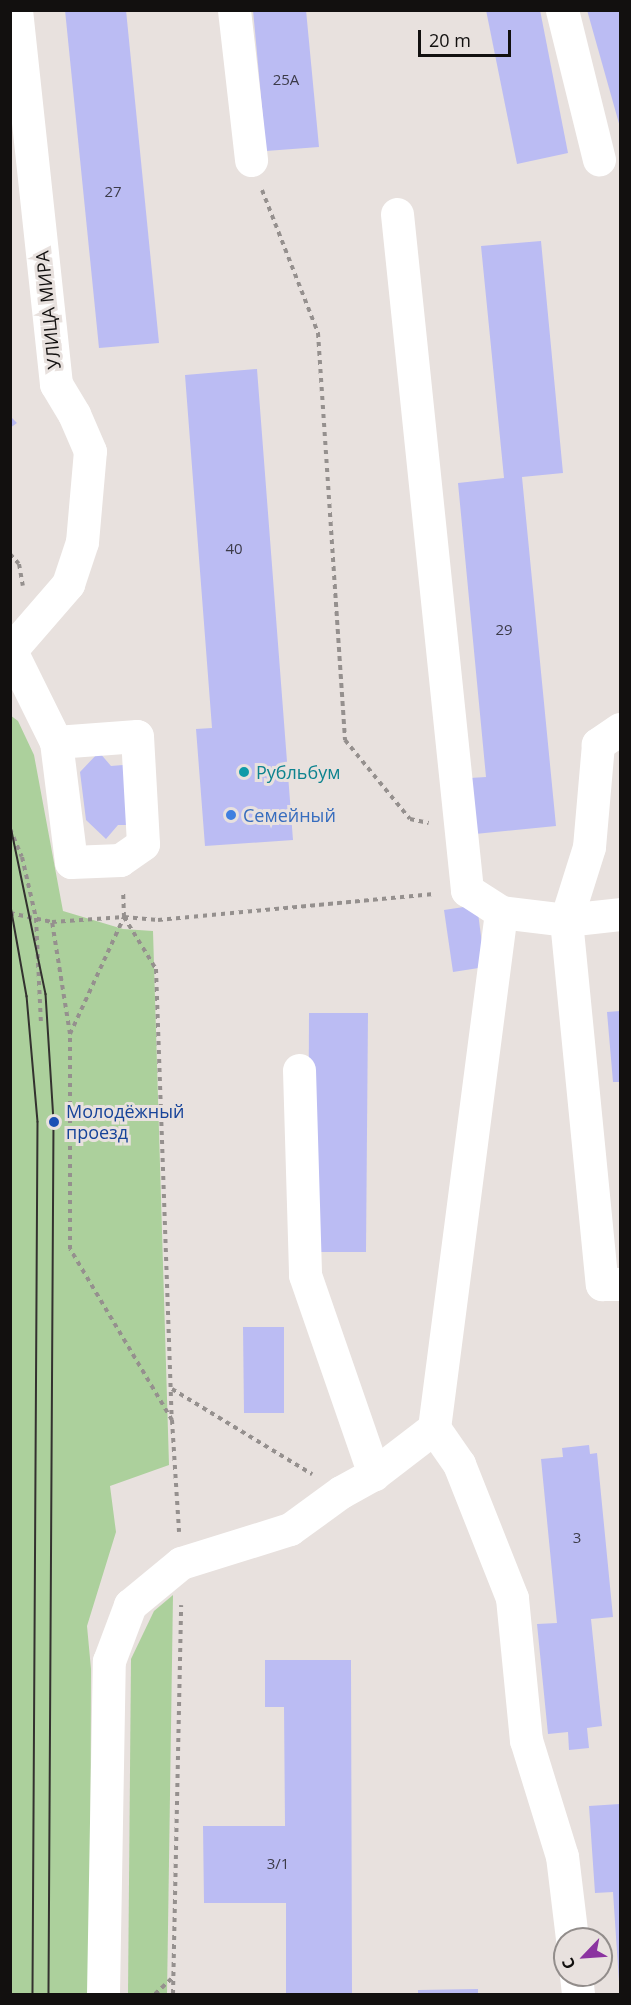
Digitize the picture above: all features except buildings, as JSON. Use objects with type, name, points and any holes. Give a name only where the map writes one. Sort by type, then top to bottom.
[{"type":"street","name":"УЛИЦА МИРА","points":[[11,650],[68,585],[82,542],[90,451],[74,414],[56,384],[16,10]]},
{"type":"street","points":[[234,10],[251,160]]},
{"type":"street","points":[[562,10],[599,159]]},
{"type":"street","points":[[397,214],[467,890],[501,912],[566,920],[621,914]]},
{"type":"street","points":[[11,650],[56,742],[71,862],[120,860],[143,844],[137,736],[56,742]]},
{"type":"street","points":[[621,729],[598,744],[589,847],[566,920],[602,1284],[621,1284]]},
{"type":"street","points":[[501,912],[434,1428],[459,1464],[512,1598],[526,1740],[562,1856],[571,1927]]},
{"type":"street","points":[[299,1070],[305,1275],[374,1474]]},
{"type":"street","points":[[103,1995],[109,1661],[130,1605],[181,1563],[290,1529],[341,1492],[374,1474],[434,1428]]},
{"type":"path","points":[[251,160],[318,333],[345,740],[410,819]]},
{"type":"path","points":[[10,829],[22,857],[36,918],[41,1024]]},
{"type":"path","points":[[120,860],[124,918],[156,969],[172,1420],[181,1563],[173,1995]]},
{"type":"path","points":[[10,913],[52,922],[124,918],[158,920],[467,890]]},
{"type":"path","points":[[70,1034],[124,918]]},
{"type":"path","points":[[52,922],[70,1034],[70,1249],[172,1420]]},
{"type":"path","points":[[171,1389],[341,1492]]},
{"type":"path","points":[[155,1995],[174,1976]]},
{"type":"green space","points":[[10,715],[18,721],[34,755],[63,911],[123,929],[153,931],[169,1465],[110,1486],[116,1532],[87,1626],[91,1669],[90,1994],[11,1994]]},
{"type":"green space","points":[[173,1595],[167,1994],[128,1994],[131,1659],[154,1611]]},
{"type":"tram line","points":[[10,822],[46,994],[54,1122],[49,1994]]},
{"type":"tram line","points":[[10,901],[27,996],[38,1122],[33,1994]]},
{"type":"place","name":"Рубльбум","points":[[244,772]]},
{"type":"place","name":"Семейный","points":[[231,815]]},
{"type":"place","name":"Молодёжный проезд","points":[[54,1122]]}]
